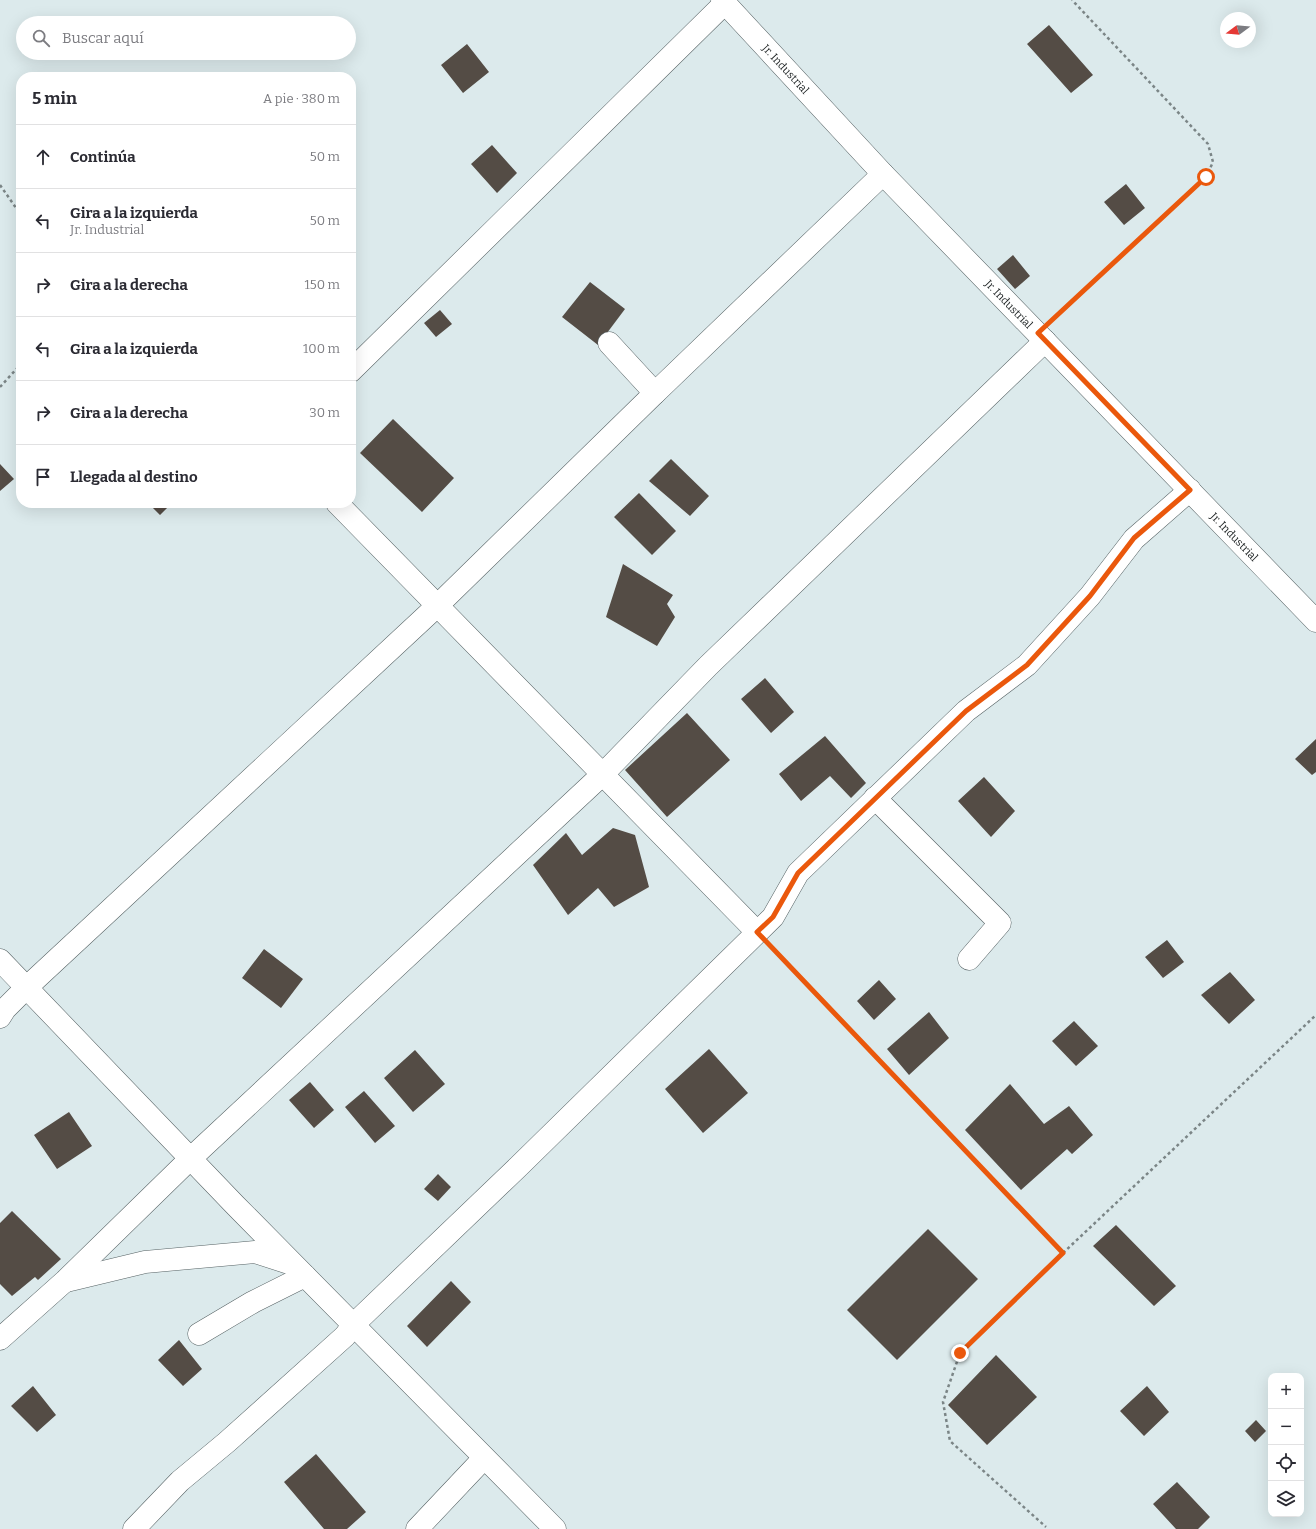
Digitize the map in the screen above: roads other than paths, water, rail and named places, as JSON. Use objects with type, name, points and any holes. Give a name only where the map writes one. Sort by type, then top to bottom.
[{"type":"street","name":"Jr. Industrial","points":[[724,2],[883,174],[1316,621]]},
{"type":"street","points":[[356,366],[724,2]]},
{"type":"street","points":[[0,1017],[5,1009],[26,988],[437,606],[883,174]]},
{"type":"street","points":[[0,1339],[65,1281],[190,1159],[603,774],[708,666],[1042,337]]},
{"type":"street","points":[[609,343],[655,394]]},
{"type":"street","points":[[134,1529],[180,1480],[227,1442],[345,1336],[353,1325],[530,1155],[773,917],[798,873],[966,711],[1027,665],[1090,596],[1134,538],[1190,490]]},
{"type":"street","points":[[342,508],[757,932]]},
{"type":"street","points":[[875,798],[1000,923],[969,959]]},
{"type":"street","points":[[0,960],[190,1159],[555,1529]]},
{"type":"street","points":[[65,1281],[145,1262],[255,1252],[299,1270]]},
{"type":"street","points":[[199,1334],[253,1302],[299,1270]]},
{"type":"street","points":[[417,1529],[484,1458]]}]
